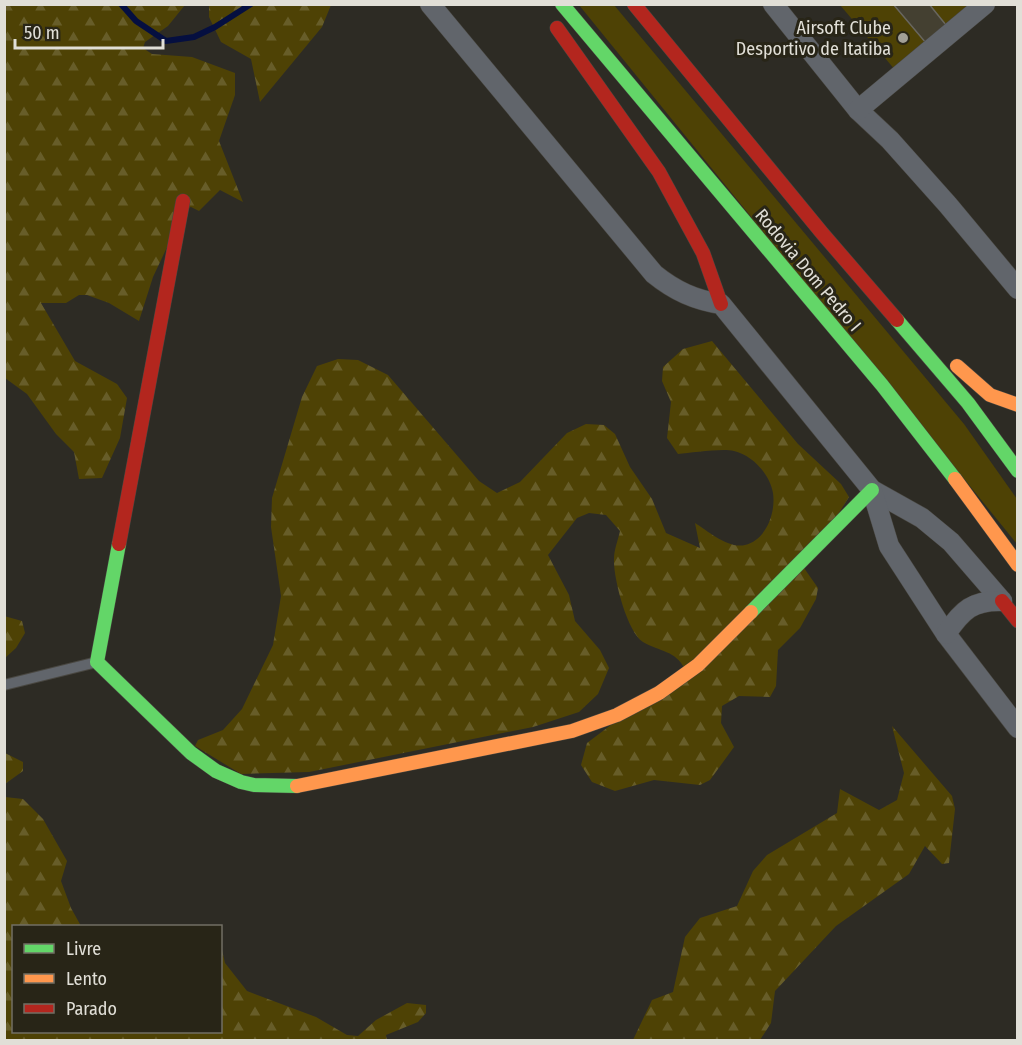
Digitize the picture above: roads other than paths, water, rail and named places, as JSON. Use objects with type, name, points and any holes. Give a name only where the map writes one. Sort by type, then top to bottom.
[{"type":"main road","name":"Rodovia Dom Pedro I","points":[[562,4],[882,386],[948,469],[1017,565]]},
{"type":"main road","name":"Rodovia Dom Pedro I","points":[[634,4],[871,290],[968,403],[1017,471]]},
{"type":"main road","points":[[643,4],[700,81]]},
{"type":"main road","points":[[547,14],[659,172],[703,253],[721,304]]},
{"type":"main road","points":[[183,201],[97,662],[206,766],[231,780],[279,789],[298,786],[572,731],[617,715],[659,693],[698,665],[872,490]]},
{"type":"main road","points":[[871,290],[990,395],[1017,405]]},
{"type":"main road","points":[[1002,601],[1017,621]]},
{"type":"street","points":[[430,4],[654,274],[685,295],[702,302],[721,304],[872,490],[922,518],[944,536],[1002,601]]},
{"type":"street","points":[[773,4],[858,110],[890,140],[948,205],[1017,289]]},
{"type":"street","points":[[858,110],[985,4]]},
{"type":"street","points":[[872,490],[889,546],[946,634],[1017,728]]},
{"type":"street","points":[[946,634],[967,608],[983,602],[1002,601]]},
{"type":"lane","points":[[4,685],[97,662]]},
{"type":"waterway","points":[[121,4],[136,21],[166,41],[194,37],[215,27],[251,4]]},
{"type":"place","name":"Airsoft Clube Desportivo de Itatiba","points":[[903,38]]}]
